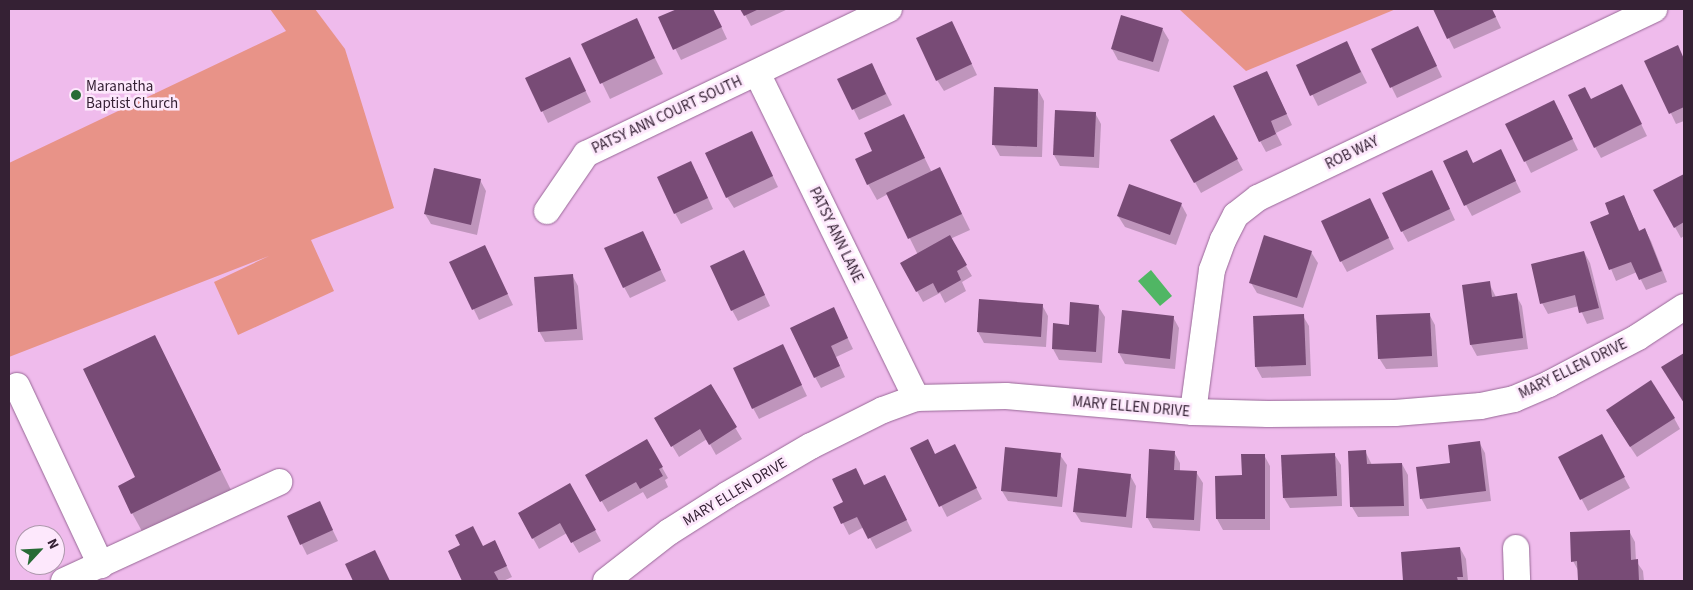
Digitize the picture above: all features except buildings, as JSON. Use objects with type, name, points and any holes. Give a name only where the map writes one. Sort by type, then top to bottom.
[{"type":"street","name":"PATSY ANN COURT SOUTH","points":[[546,212],[586,154],[889,9]]},
{"type":"street","name":"ROB WAY","points":[[1193,412],[1212,270],[1223,240],[1236,215],[1258,198],[1654,9]]},
{"type":"street","name":"PATSY ANN LANE","points":[[757,73],[916,398]]},
{"type":"street","name":"MARY ELLEN DRIVE","points":[[606,581],[668,532],[727,495],[811,446],[883,410],[916,398],[1006,396],[1193,412],[1395,412],[1481,406],[1514,399],[1630,341],[1684,307]]},
{"type":"street","points":[[18,386],[101,565]]},
{"type":"street","points":[[64,581],[279,482]]},
{"type":"street","points":[[1516,548],[1518,581]]},
{"type":"shaded area","points":[[270,9],[315,9],[345,49],[394,208],[311,240],[334,291],[238,335],[214,282],[269,256],[9,357],[9,163],[286,31]]},
{"type":"shaded area","points":[[1179,9],[1396,9],[1246,71]]},
{"type":"shaded area","points":[[1151,270],[1172,296],[1160,306],[1138,281]]},
{"type":"place","name":"Maranatha Baptist Church","points":[[76,95]]}]
